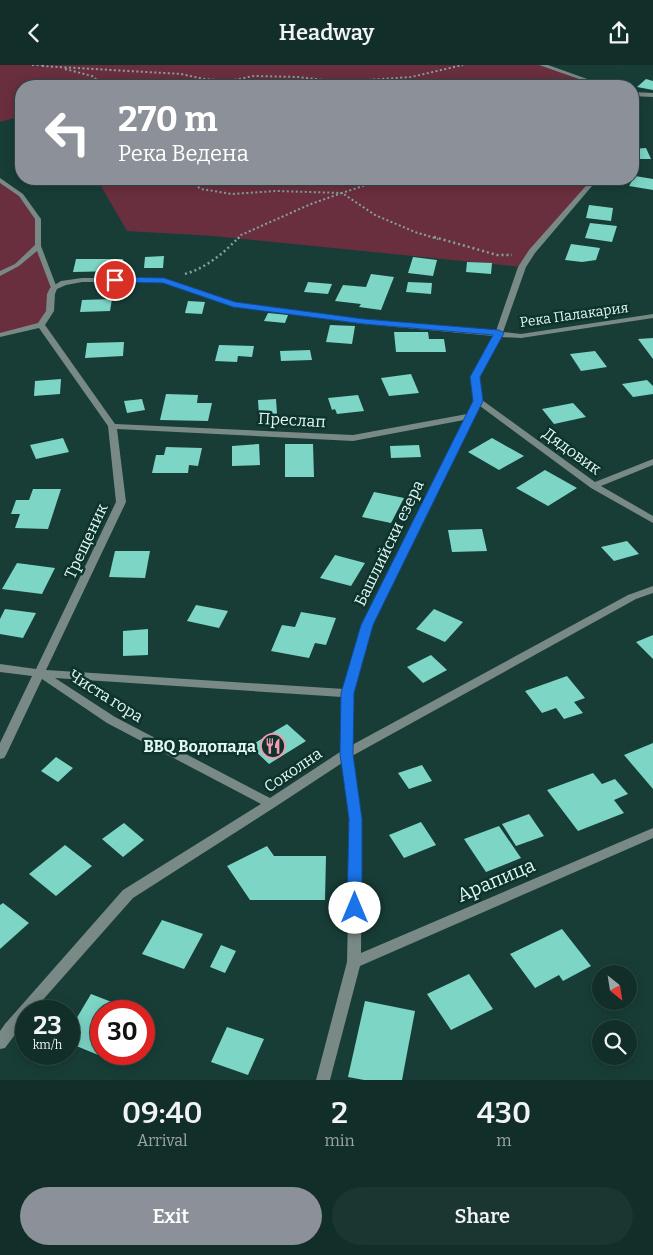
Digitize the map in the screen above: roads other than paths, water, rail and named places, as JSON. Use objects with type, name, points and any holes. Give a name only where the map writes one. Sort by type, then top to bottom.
[{"type":"street","points":[[542,65],[586,80]]},
{"type":"street","points":[[639,94],[653,95]]},
{"type":"street","points":[[478,401],[475,377],[499,333],[522,267],[532,252],[590,185]]},
{"type":"street","name":"Река Палакария","points":[[54,288],[64,283],[82,280],[164,280],[233,304],[364,322],[521,336],[653,316]]},
{"type":"street","points":[[0,335],[41,325],[50,311],[54,288]]},
{"type":"street","name":"Трещеник","points":[[0,755],[121,502],[112,427],[41,325]]},
{"type":"street","name":"Башлийски езера","points":[[323,1080],[354,962],[356,819],[346,754],[348,693],[367,625],[478,401]]},
{"type":"street","name":"Дядовик","points":[[478,401],[594,486],[653,520]]},
{"type":"street","name":"Преслап","points":[[112,427],[353,437],[470,416]]},
{"type":"street","points":[[594,486],[653,462]]},
{"type":"street","name":"Соколна","points":[[0,1043],[10,1028],[128,894],[271,804],[346,754],[539,650],[632,597],[653,589]]},
{"type":"street","name":"Чиста гора","points":[[0,669],[40,673],[111,720],[271,804]]},
{"type":"street","points":[[40,673],[348,693]]},
{"type":"street","name":"Арапица","points":[[354,962],[653,833]]},
{"type":"lane","points":[[0,180],[21,195],[38,219],[38,246],[54,288]]},
{"type":"lane","points":[[0,274],[17,265],[38,246]]},
{"type":"place","name":"BBQ Водопада","points":[[273,746]]}]
